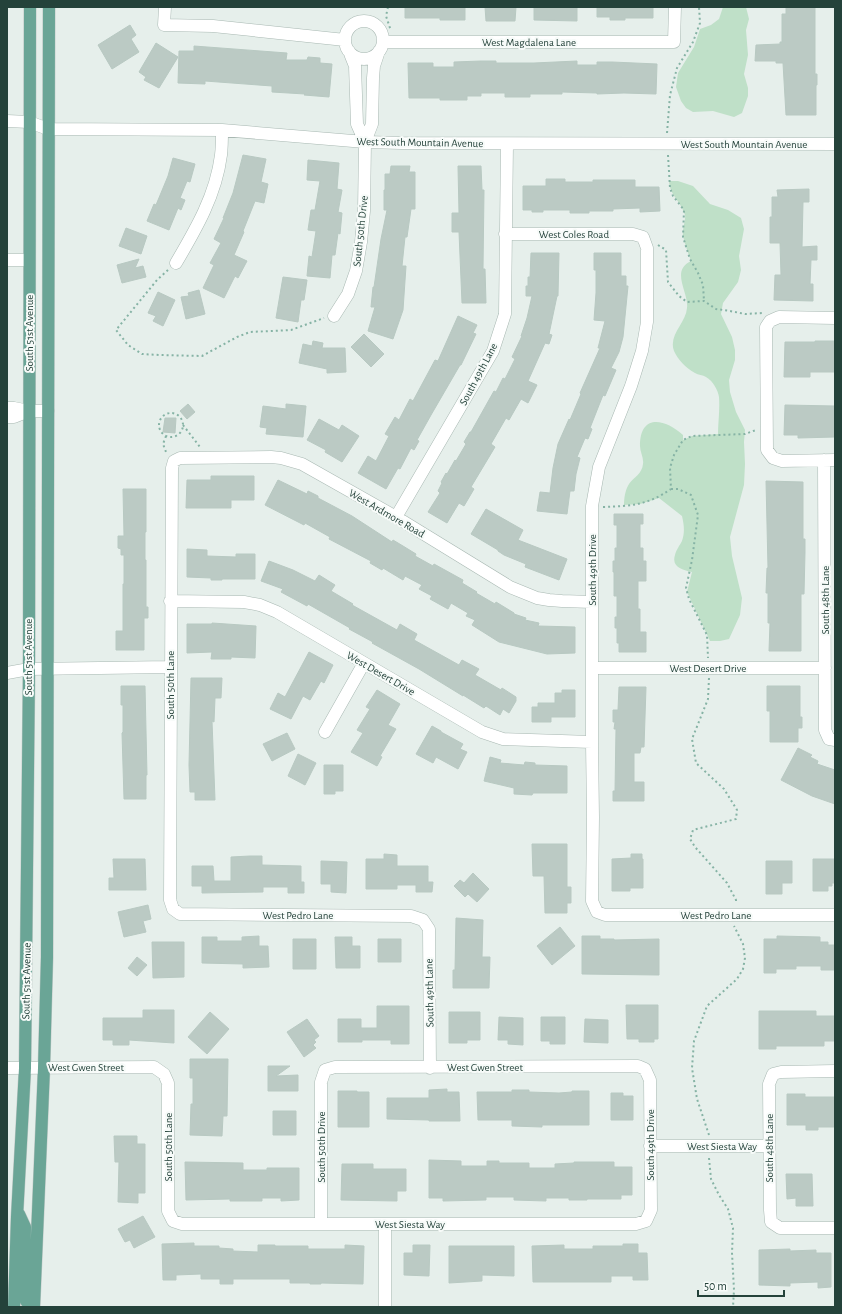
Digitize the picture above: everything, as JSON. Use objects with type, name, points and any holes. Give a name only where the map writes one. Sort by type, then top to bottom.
[{"type":"main road","name":"South 51st Avenue","points":[[14,1307],[17,1209],[25,1068],[30,7]]},
{"type":"main road","name":"South 51st Avenue","points":[[33,1307],[44,1068],[47,949],[49,7]]},
{"type":"main road","points":[[17,1209],[25,1227],[24,1291],[26,1301],[33,1307]]},
{"type":"street","name":"West Magdalena Lane","points":[[164,7],[164,25],[214,26],[347,46],[353,55],[362,59],[371,57],[385,45],[674,42],[675,7]]},
{"type":"street","points":[[347,46],[349,30],[357,23],[362,22],[368,22],[377,27],[385,45]]},
{"type":"street","name":"South 50th Drive","points":[[334,316],[348,294],[356,271],[364,211],[365,142],[372,124],[374,66],[385,45]]},
{"type":"street","name":"South 50th Drive","points":[[347,46],[355,66],[357,124],[365,142]]},
{"type":"street","name":"West South Mountain Avenue","points":[[7,121],[29,122],[48,129],[222,130],[402,144],[835,144]]},
{"type":"street","points":[[176,263],[202,218],[214,187],[221,155],[222,130]]},
{"type":"street","name":"South 49th Lane","points":[[396,517],[493,351],[505,314],[507,144]]},
{"type":"street","name":"West Coles Road","points":[[505,234],[633,234],[643,237]]},
{"type":"street","name":"South 49th Drive","points":[[597,912],[592,901],[592,506],[599,467],[631,386],[642,351],[647,322],[647,248],[643,237]]},
{"type":"street","points":[[7,260],[29,260]]},
{"type":"street","points":[[830,460],[782,461],[773,458],[767,450],[766,327],[770,321],[779,317],[835,318]]},
{"type":"street","points":[[7,408],[29,411],[48,411]]},
{"type":"street","points":[[7,417],[14,417],[29,411]]},
{"type":"street","name":"West Ardmore Road","points":[[174,461],[180,458],[271,457],[302,464],[396,517],[510,587],[538,598],[592,602]]},
{"type":"street","name":"South 48th Lane","points":[[830,460],[830,600],[825,668],[825,730],[832,740]]},
{"type":"street","name":"South 50th Lane","points":[[173,909],[170,900],[170,601],[172,468],[174,461]]},
{"type":"street","name":"West Desert Drive","points":[[170,601],[230,601],[260,605],[288,618],[482,732],[503,739],[592,742]]},
{"type":"street","points":[[325,732],[364,663]]},
{"type":"street","points":[[7,665],[28,669],[170,667]]},
{"type":"street","name":"West Desert Drive","points":[[592,668],[825,668]]},
{"type":"street","points":[[7,673],[28,669]]},
{"type":"street","name":"West Pedro Lane","points":[[173,909],[180,914],[411,916],[423,920]]},
{"type":"street","name":"West Pedro Lane","points":[[597,912],[605,915],[835,915]]},
{"type":"street","name":"South 49th Lane","points":[[423,920],[429,929],[430,1068]]},
{"type":"street","name":"West Gwen Street","points":[[325,1070],[336,1067],[430,1068],[638,1066],[645,1069]]},
{"type":"street","name":"West Gwen Street","points":[[7,1068],[154,1067],[164,1074]]},
{"type":"street","name":"South 49th Drive","points":[[645,1069],[650,1080],[651,1210],[646,1220]]},
{"type":"street","name":"South 50th Drive","points":[[321,1224],[321,1082],[325,1070]]},
{"type":"street","name":"South 48th Lane","points":[[835,1071],[781,1072],[773,1074],[769,1084],[770,1210],[772,1222],[780,1228],[835,1228]]},
{"type":"street","name":"South 50th Lane","points":[[164,1074],[168,1083],[168,1211],[173,1221]]},
{"type":"street","name":"West Siesta Way","points":[[650,1146],[769,1146]]},
{"type":"street","name":"West Siesta Way","points":[[173,1221],[182,1224],[636,1224],[646,1220]]},
{"type":"street","points":[[385,1224],[385,1307]]},
{"type":"path","points":[[385,45],[390,25],[386,16],[388,7]]},
{"type":"path","points":[[699,7],[700,23],[693,42],[677,68],[670,95],[667,143],[670,188],[673,196],[684,210],[684,237],[690,259],[703,286],[704,301]]},
{"type":"path","points":[[643,237],[662,246],[666,250],[668,282],[679,296],[687,302],[704,301],[716,309],[745,314],[766,314],[770,321]]},
{"type":"path","points":[[176,263],[157,280],[116,330],[128,345],[142,354],[159,356],[202,356],[237,337],[250,332],[291,330],[316,320],[334,316]]},
{"type":"path","points":[[183,424],[182,429],[177,435],[170,437],[166,436],[162,432],[160,425],[162,418],[167,414],[177,415],[182,419],[185,429],[198,443],[206,457]]},
{"type":"path","points":[[671,488],[670,468],[674,455],[683,440],[692,436],[745,434],[758,429],[767,428]]},
{"type":"path","points":[[166,436],[163,444],[166,451],[174,461]]},
{"type":"path","points":[[592,506],[605,507],[640,504],[659,498],[671,488],[678,488],[691,495],[698,515],[692,560],[686,588],[689,599],[707,635],[708,699],[692,739],[696,763],[724,789],[737,810],[736,819],[693,830],[690,839],[695,847],[727,883],[736,900],[734,928],[743,944],[745,958],[737,979],[707,1006],[694,1041],[692,1068],[697,1100],[709,1134],[711,1179],[728,1209],[733,1228],[733,1307]]},
{"type":"green space","points":[[723,7],[746,7],[749,19],[746,30],[748,55],[744,74],[748,88],[748,96],[742,113],[734,117],[713,111],[693,112],[686,108],[681,101],[676,87],[678,73],[694,47],[700,29],[711,25],[719,19]]},
{"type":"green space","points":[[669,181],[678,181],[693,186],[710,204],[728,210],[741,218],[744,229],[739,256],[741,270],[738,282],[723,303],[721,314],[732,337],[735,350],[735,360],[729,380],[730,392],[736,412],[745,430],[744,485],[730,537],[732,556],[742,598],[740,615],[729,639],[720,641],[710,641],[687,592],[692,572],[682,569],[676,565],[674,559],[684,535],[682,516],[659,498],[640,504],[624,505],[625,494],[628,486],[639,473],[643,464],[640,446],[641,435],[644,428],[649,424],[655,422],[669,425],[683,435],[683,440],[692,436],[718,434],[719,402],[718,394],[713,383],[705,376],[688,369],[674,351],[673,340],[684,319],[687,308],[681,276],[682,270],[685,265],[691,261],[683,236],[685,215],[671,191]]},
{"type":"building","points":[[405,7],[465,7],[465,20],[405,18]]},
{"type":"building","points":[[485,7],[516,7],[515,21],[486,21]]},
{"type":"building","points":[[534,7],[577,7],[577,21],[534,20]]},
{"type":"building","points":[[597,7],[653,7],[653,18],[625,18],[625,20],[610,20],[610,17],[597,17]]},
{"type":"building","points":[[786,7],[815,7],[815,74],[817,74],[816,115],[786,115],[783,63],[776,63],[776,61],[755,61],[756,45],[780,44],[780,42],[782,42],[782,14],[786,14]]},
{"type":"building","points":[[130,25],[136,35],[131,39],[139,52],[112,69],[98,45]]},
{"type":"building","points":[[156,43],[178,57],[159,88],[144,80],[146,77],[139,72]]},
{"type":"building","points":[[194,46],[287,53],[286,60],[307,60],[308,57],[320,58],[320,63],[332,64],[329,97],[272,92],[272,86],[205,81],[205,84],[178,83],[179,51],[194,51]]},
{"type":"building","points":[[496,61],[496,63],[534,63],[577,61],[577,65],[597,65],[597,62],[657,64],[656,94],[597,94],[562,92],[562,94],[530,94],[530,97],[505,97],[505,93],[481,93],[481,96],[467,96],[467,100],[409,98],[408,63],[433,63],[433,67],[454,67],[454,62]]},
{"type":"building","points":[[243,155],[266,159],[261,182],[268,184],[264,203],[255,201],[234,255],[247,261],[238,278],[235,276],[224,298],[203,288],[214,265],[210,263],[221,243],[214,239],[224,218],[233,193]]},
{"type":"building","points":[[173,158],[195,164],[190,182],[187,181],[180,198],[185,200],[181,210],[178,208],[169,230],[147,221],[154,204],[156,205],[168,176]]},
{"type":"building","points":[[308,160],[339,163],[337,189],[342,190],[338,212],[342,213],[340,234],[338,233],[335,255],[332,255],[330,278],[307,276],[309,256],[312,257],[316,231],[308,230],[311,210],[315,210],[320,181],[307,180]]},
{"type":"building","points":[[391,166],[410,166],[409,172],[415,172],[415,209],[411,209],[407,237],[405,237],[402,266],[406,266],[403,310],[393,339],[368,331],[375,307],[371,307],[373,287],[387,210],[384,210],[385,174],[390,174]]},
{"type":"building","points":[[458,166],[481,166],[482,190],[484,190],[483,269],[485,269],[486,303],[462,303],[459,232],[452,232],[452,213],[459,213]]},
{"type":"building","points":[[546,179],[565,179],[565,182],[635,180],[635,187],[659,187],[660,211],[640,212],[640,208],[613,209],[613,211],[589,211],[589,213],[570,213],[570,210],[543,210],[543,212],[532,212],[532,210],[523,210],[523,186],[546,186]]},
{"type":"building","points":[[809,189],[809,202],[803,202],[802,247],[817,246],[817,260],[811,260],[810,284],[813,284],[813,301],[774,300],[775,275],[781,275],[780,243],[770,243],[772,197],[778,197],[777,190]]},
{"type":"building","points":[[126,228],[147,236],[141,254],[119,246]]},
{"type":"building","points":[[531,253],[559,253],[558,296],[549,334],[552,335],[549,344],[545,343],[528,381],[537,385],[528,403],[521,399],[509,420],[506,418],[491,444],[495,447],[471,487],[474,489],[464,506],[459,503],[447,523],[428,512],[440,493],[438,491],[446,473],[447,474],[455,460],[456,461],[466,444],[464,442],[494,391],[496,392],[503,378],[505,379],[515,359],[512,357],[522,336],[532,296],[526,296],[526,286],[528,286],[528,277],[530,277]]},
{"type":"building","points":[[594,253],[621,253],[621,276],[626,276],[626,286],[628,286],[623,337],[619,352],[611,368],[616,370],[605,396],[603,395],[590,428],[592,429],[588,439],[585,438],[577,457],[580,458],[574,491],[570,491],[567,514],[537,511],[540,492],[550,493],[558,444],[569,419],[570,420],[600,348],[598,348],[605,321],[594,320],[596,270],[594,270]]},
{"type":"building","points":[[139,259],[135,268],[143,266],[146,277],[122,283],[117,265]]},
{"type":"building","points":[[283,277],[307,280],[304,300],[301,300],[298,322],[276,318]]},
{"type":"building","points":[[199,290],[205,314],[186,319],[181,297],[189,296],[188,293]]},
{"type":"building","points":[[158,292],[175,300],[163,326],[153,321],[156,316],[148,313]]},
{"type":"building","points":[[458,316],[477,325],[473,333],[476,334],[461,365],[417,440],[419,441],[414,450],[411,448],[400,469],[398,468],[386,489],[358,473],[368,456],[376,461],[389,436],[385,434],[395,417],[399,420],[410,399],[413,401],[435,360],[438,361]]},
{"type":"building","points":[[364,334],[384,354],[371,367],[351,347]]},
{"type":"building","points":[[313,341],[323,343],[322,348],[345,348],[346,372],[327,373],[327,369],[299,363],[303,344],[312,346]]},
{"type":"building","points":[[835,341],[835,372],[810,372],[810,377],[784,377],[785,342]]},
{"type":"building","points":[[188,404],[195,412],[187,419],[180,411]]},
{"type":"building","points":[[286,404],[306,406],[303,437],[266,434],[267,428],[260,427],[263,406],[286,409]]},
{"type":"building","points":[[785,405],[835,406],[835,437],[798,438],[798,435],[784,435]]},
{"type":"building","points":[[165,418],[176,418],[175,433],[163,432]]},
{"type":"building","points":[[319,419],[339,430],[342,425],[359,436],[342,462],[325,452],[326,450],[307,440]]},
{"type":"building","points":[[211,476],[254,476],[254,500],[231,500],[231,508],[186,508],[187,480],[211,480]]},
{"type":"building","points":[[278,480],[307,494],[308,491],[318,496],[318,498],[352,516],[392,542],[393,540],[416,554],[415,556],[433,566],[434,564],[463,580],[462,583],[477,592],[476,593],[495,604],[496,602],[514,614],[526,618],[525,620],[539,623],[538,626],[575,627],[575,653],[547,654],[499,642],[472,625],[475,620],[466,616],[468,613],[451,603],[448,609],[430,599],[432,596],[419,589],[422,585],[405,576],[403,580],[383,568],[382,570],[370,563],[371,561],[329,539],[330,537],[305,523],[304,525],[265,505]]},
{"type":"building","points":[[766,481],[803,482],[803,539],[805,539],[805,552],[804,594],[801,594],[801,651],[769,651],[770,623],[768,623],[768,593],[766,593],[768,568]]},
{"type":"building","points":[[123,489],[146,489],[145,560],[146,607],[148,607],[148,618],[144,618],[144,650],[116,650],[116,631],[123,631],[124,555],[121,555],[121,549],[118,548],[118,536],[124,536]]},
{"type":"building","points":[[486,509],[523,530],[518,540],[567,559],[559,580],[525,567],[526,564],[504,555],[471,534]]},
{"type":"building","points":[[614,514],[643,514],[643,524],[640,524],[640,548],[643,548],[643,561],[646,561],[646,581],[638,581],[638,609],[640,609],[640,632],[646,632],[646,652],[619,652],[619,643],[617,643],[617,628],[615,628],[615,617],[617,617],[617,596],[614,596],[613,561],[615,561],[615,548],[617,548],[617,525],[614,525]]},
{"type":"building","points":[[187,549],[207,550],[207,556],[236,557],[236,554],[255,554],[255,579],[211,580],[211,578],[187,577]]},
{"type":"building","points":[[269,561],[293,570],[315,581],[319,575],[335,585],[331,591],[353,604],[352,605],[397,630],[400,624],[417,634],[414,640],[459,665],[462,660],[479,669],[475,675],[501,690],[502,688],[516,697],[516,701],[509,713],[503,709],[500,715],[486,706],[484,708],[308,604],[307,606],[281,592],[283,589],[261,581]]},
{"type":"building","points":[[212,623],[256,626],[255,658],[231,657],[231,659],[211,659],[212,652],[187,653],[187,624]]},
{"type":"building","points":[[309,652],[333,665],[324,683],[321,681],[310,700],[303,696],[291,719],[270,709],[278,693],[285,697]]},
{"type":"building","points":[[191,678],[222,678],[221,698],[215,698],[214,722],[212,721],[215,800],[195,800],[195,792],[190,792],[189,765]]},
{"type":"building","points":[[121,686],[145,686],[147,775],[146,799],[124,799],[122,733],[123,705],[121,705]]},
{"type":"building","points":[[767,686],[800,686],[800,717],[802,717],[802,728],[798,728],[798,742],[770,742],[770,711],[767,711]]},
{"type":"building","points":[[619,687],[646,687],[644,747],[641,747],[640,753],[634,753],[634,782],[644,782],[644,801],[613,801],[613,791],[615,791],[616,729],[614,729],[615,722],[613,722],[613,710],[618,710]]},
{"type":"building","points":[[377,690],[400,704],[388,725],[396,729],[380,756],[382,757],[377,766],[351,752],[363,733],[357,730],[370,709],[366,707]]},
{"type":"building","points":[[562,690],[575,690],[575,717],[551,717],[551,722],[532,722],[532,707],[538,707],[538,703],[555,703],[555,693],[562,693]]},
{"type":"building","points":[[432,726],[463,744],[460,749],[467,752],[458,769],[436,757],[433,763],[416,754]]},
{"type":"building","points":[[287,733],[295,749],[272,761],[263,744]]},
{"type":"building","points":[[798,748],[812,755],[810,757],[818,761],[817,764],[835,770],[835,804],[812,796],[781,780]]},
{"type":"building","points":[[298,754],[316,763],[305,785],[288,776]]},
{"type":"building","points":[[490,757],[501,760],[500,763],[524,765],[525,762],[535,763],[535,765],[567,766],[567,793],[533,793],[532,795],[514,794],[514,788],[484,781]]},
{"type":"building","points":[[324,765],[343,765],[343,791],[335,791],[335,794],[324,794]]},
{"type":"building","points":[[532,844],[567,844],[567,887],[571,887],[571,903],[567,903],[567,913],[545,913],[544,876],[533,876]]},
{"type":"building","points":[[384,854],[397,855],[397,866],[428,866],[428,882],[433,882],[432,892],[416,892],[416,885],[397,885],[397,889],[366,889],[366,859],[384,859]]},
{"type":"building","points":[[631,854],[642,854],[643,888],[630,888],[630,891],[612,891],[612,859],[631,858]]},
{"type":"building","points":[[262,856],[262,865],[301,866],[301,882],[304,882],[304,893],[288,893],[288,887],[263,887],[263,892],[202,893],[202,886],[192,886],[192,866],[213,866],[214,881],[231,881],[231,857]]},
{"type":"building","points":[[113,859],[145,859],[146,890],[109,890],[109,878],[114,878]]},
{"type":"building","points":[[813,859],[835,859],[835,883],[832,883],[832,886],[828,886],[828,891],[813,891]]},
{"type":"building","points":[[321,861],[347,862],[346,893],[331,892],[331,884],[321,884]]},
{"type":"building","points":[[766,861],[792,861],[792,883],[782,883],[782,894],[766,894]]},
{"type":"building","points":[[473,873],[489,889],[477,902],[468,894],[465,897],[454,886],[460,880],[464,883]]},
{"type":"building","points":[[148,905],[151,919],[143,921],[146,932],[124,937],[118,912]]},
{"type":"building","points":[[456,918],[483,920],[482,957],[490,957],[489,988],[453,988],[453,970],[455,970]]},
{"type":"building","points":[[560,927],[575,946],[552,965],[537,946]]},
{"type":"building","points":[[259,936],[259,946],[268,946],[269,967],[243,968],[243,964],[202,963],[202,937],[217,937],[217,941],[242,941],[242,937]]},
{"type":"building","points":[[582,936],[600,936],[600,939],[614,940],[659,939],[659,975],[582,974]]},
{"type":"building","points":[[777,936],[820,937],[820,942],[828,942],[828,945],[834,945],[834,970],[821,970],[821,966],[796,966],[796,969],[776,969],[776,973],[764,973],[764,939],[777,939]]},
{"type":"building","points":[[335,937],[352,937],[352,946],[360,946],[360,968],[336,968]]},
{"type":"building","points":[[293,939],[316,939],[316,969],[293,969]]},
{"type":"building","points":[[378,939],[401,939],[401,962],[378,962]]},
{"type":"building","points":[[152,942],[184,942],[184,977],[153,978]]},
{"type":"building","points":[[137,957],[147,965],[137,976],[128,968]]},
{"type":"building","points":[[626,1005],[658,1005],[658,1039],[654,1039],[654,1042],[639,1042],[639,1039],[627,1039]]},
{"type":"building","points":[[377,1006],[409,1006],[409,1044],[391,1044],[391,1040],[338,1042],[338,1019],[361,1019],[361,1028],[377,1028]]},
{"type":"building","points":[[143,1010],[174,1010],[174,1043],[129,1040],[129,1045],[113,1045],[113,1040],[103,1040],[103,1018],[143,1018]]},
{"type":"building","points":[[759,1011],[816,1011],[816,1016],[835,1016],[835,1041],[824,1041],[824,1046],[776,1046],[776,1049],[759,1049]]},
{"type":"building","points":[[210,1012],[229,1029],[207,1054],[188,1037]]},
{"type":"building","points":[[449,1012],[480,1012],[480,1040],[467,1040],[467,1043],[449,1043]]},
{"type":"building","points":[[499,1017],[523,1018],[523,1045],[508,1044],[508,1040],[498,1040]]},
{"type":"building","points":[[541,1017],[565,1017],[565,1044],[550,1044],[550,1041],[541,1041]]},
{"type":"building","points":[[307,1019],[319,1036],[314,1040],[316,1042],[313,1045],[316,1048],[304,1057],[287,1032]]},
{"type":"building","points":[[585,1019],[608,1020],[608,1043],[584,1042]]},
{"type":"building","points":[[190,1059],[228,1059],[227,1116],[223,1116],[222,1136],[190,1135],[191,1104],[193,1104],[193,1078],[190,1078]]},
{"type":"building","points":[[268,1066],[290,1066],[276,1076],[298,1075],[298,1091],[268,1091]]},
{"type":"building","points":[[447,1089],[447,1092],[459,1092],[460,1121],[387,1119],[387,1098],[429,1098],[429,1090]]},
{"type":"building","points":[[512,1090],[559,1093],[589,1091],[589,1125],[542,1125],[542,1127],[512,1126],[512,1120],[478,1120],[477,1092],[512,1092]]},
{"type":"building","points":[[338,1091],[369,1092],[369,1127],[338,1127]]},
{"type":"building","points":[[611,1093],[623,1093],[623,1096],[633,1096],[633,1120],[611,1120]]},
{"type":"building","points":[[787,1094],[805,1094],[805,1097],[835,1097],[835,1127],[818,1127],[818,1130],[806,1130],[806,1125],[787,1125]]},
{"type":"building","points":[[273,1111],[296,1111],[296,1135],[273,1135]]},
{"type":"building","points":[[114,1136],[137,1136],[137,1144],[145,1144],[145,1193],[138,1193],[138,1203],[118,1202],[119,1162],[115,1162]]},
{"type":"building","points":[[429,1160],[461,1161],[461,1166],[487,1166],[487,1161],[499,1161],[499,1163],[529,1163],[529,1168],[555,1168],[555,1164],[574,1162],[614,1162],[614,1167],[632,1167],[632,1195],[621,1195],[621,1199],[569,1200],[569,1198],[546,1198],[546,1201],[514,1200],[514,1197],[486,1197],[486,1200],[443,1201],[443,1198],[429,1198]]},
{"type":"building","points":[[185,1162],[243,1163],[243,1170],[299,1168],[299,1200],[281,1201],[281,1198],[262,1198],[262,1201],[230,1201],[230,1199],[186,1200]]},
{"type":"building","points":[[342,1164],[373,1164],[373,1169],[406,1169],[406,1191],[397,1191],[397,1201],[341,1200]]},
{"type":"building","points":[[786,1174],[812,1174],[813,1206],[796,1206],[796,1198],[787,1199]]},
{"type":"building","points":[[143,1216],[155,1237],[134,1248],[130,1240],[125,1242],[118,1229]]},
{"type":"building","points":[[194,1243],[194,1246],[219,1246],[219,1248],[233,1249],[233,1251],[258,1252],[258,1245],[308,1246],[308,1249],[345,1249],[345,1245],[364,1246],[363,1284],[290,1283],[290,1279],[233,1279],[233,1284],[220,1284],[220,1279],[201,1279],[201,1274],[176,1275],[176,1280],[163,1280],[162,1244]]},
{"type":"building","points":[[623,1244],[638,1244],[638,1253],[647,1253],[648,1280],[633,1280],[633,1276],[611,1276],[611,1282],[533,1282],[532,1246],[564,1245],[564,1249],[593,1249],[593,1246],[623,1246]]},
{"type":"building","points":[[413,1245],[430,1245],[429,1276],[404,1275],[404,1253],[413,1253]]},
{"type":"building","points":[[449,1246],[514,1246],[514,1276],[482,1275],[482,1281],[449,1283]]},
{"type":"building","points":[[790,1249],[790,1251],[816,1250],[816,1253],[831,1253],[831,1287],[818,1288],[818,1282],[790,1283],[790,1286],[759,1285],[759,1250]]}]
